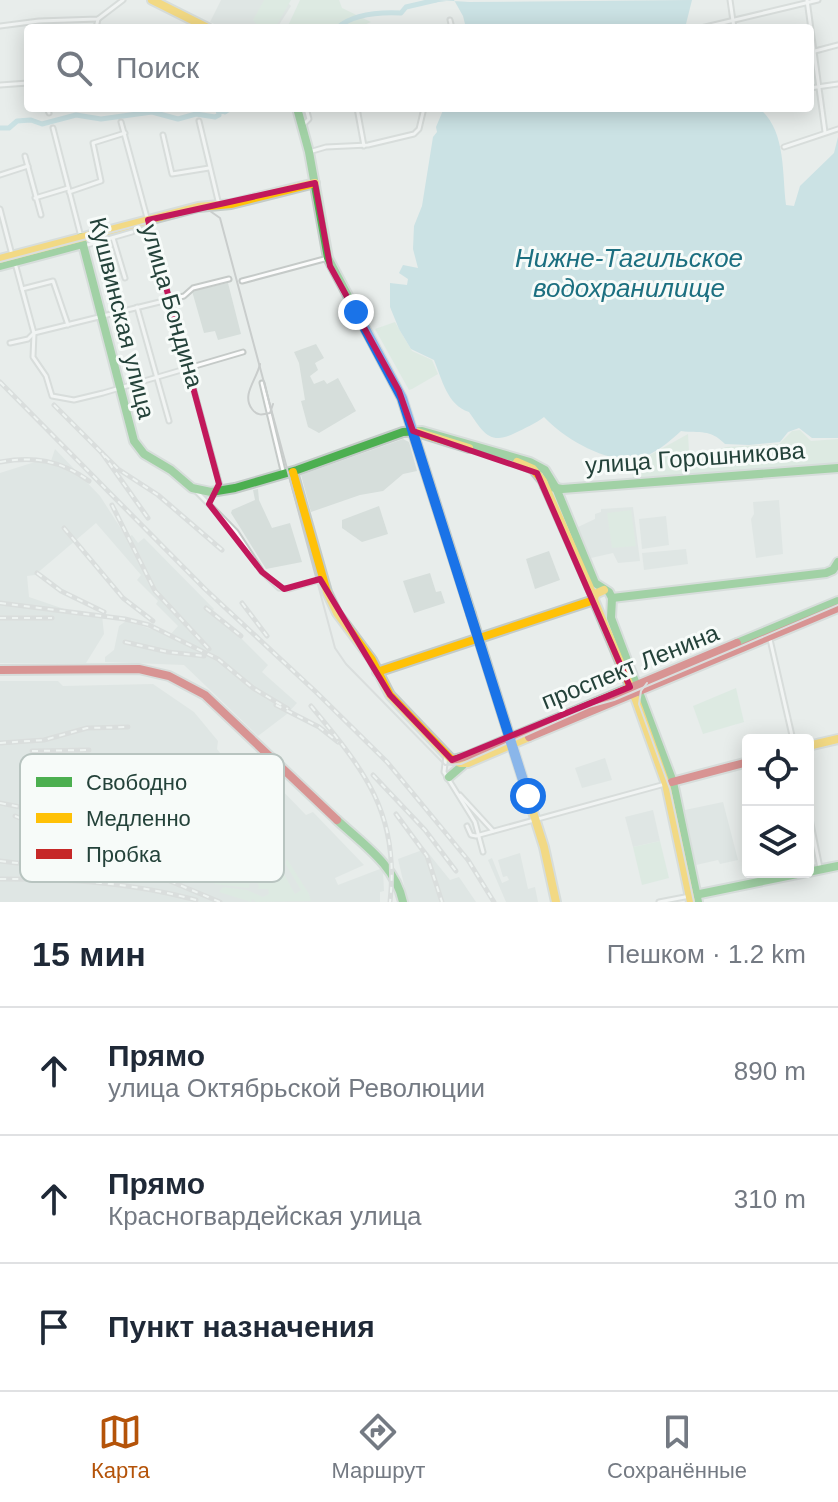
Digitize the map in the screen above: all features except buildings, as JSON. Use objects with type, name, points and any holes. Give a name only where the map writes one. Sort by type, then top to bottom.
[{"type":"main road","points":[[152,0],[200,24]]},
{"type":"main road","points":[[298,112],[309,152],[328,258],[402,398],[536,820],[556,902]]},
{"type":"main road","points":[[0,259],[13,259],[83,242],[198,207],[315,183]]},
{"type":"main road","name":"Кушвинская улица","points":[[83,242],[136,447],[144,455],[177,473],[195,490]]},
{"type":"main road","points":[[0,266],[13,259]]},
{"type":"main road","points":[[195,490],[216,491],[288,474],[413,431],[539,471],[556,488],[594,581],[612,601],[611,618],[670,783],[694,899],[783,878]]},
{"type":"main road","name":"улица Горошникова","points":[[545,486],[556,488],[838,468]]},
{"type":"main road","points":[[539,471],[635,689]]},
{"type":"main road","points":[[288,474],[337,613],[372,660],[390,695],[449,757],[468,763]]},
{"type":"main road","points":[[594,600],[602,608],[612,601],[831,571],[838,562]]},
{"type":"main road","points":[[377,672],[594,600],[599,591],[605,590]]},
{"type":"main road","name":"проспект Ленина","points":[[769,635],[838,601]]},
{"type":"main road","name":"проспект Ленина","points":[[449,757],[468,756],[511,741],[838,608]]},
{"type":"main road","points":[[0,670],[139,669],[162,673],[191,685],[269,754]]},
{"type":"main road","points":[[814,745],[838,739]]},
{"type":"main road","name":"проспект Ленина","points":[[449,777],[459,768],[511,741]]},
{"type":"main road","points":[[670,783],[742,764]]},
{"type":"main road","points":[[284,769],[392,872],[399,884],[403,902]]},
{"type":"main road","points":[[814,871],[838,866]]},
{"type":"street","points":[[0,26],[98,19],[123,0]]},
{"type":"street","points":[[730,0],[733,24]]},
{"type":"street","points":[[719,24],[818,0]]},
{"type":"street","points":[[807,1],[810,24]]},
{"type":"street","points":[[97,24],[98,19]]},
{"type":"street","points":[[450,20],[451,24]]},
{"type":"street","points":[[825,132],[815,51],[838,45]]},
{"type":"street","points":[[0,85],[24,83]]},
{"type":"street","points":[[814,88],[838,84]]},
{"type":"street","points":[[302,126],[309,119],[307,112]]},
{"type":"street","points":[[358,112],[364,146]]},
{"type":"street","points":[[309,152],[326,147],[364,146],[417,132],[423,112]]},
{"type":"street","points":[[199,121],[219,205]]},
{"type":"street","name":"улица Бондина","points":[[121,122],[171,299],[216,491]]},
{"type":"street","name":"Кушвинская улица","points":[[53,128],[83,242]]},
{"type":"street","points":[[784,147],[838,129]]},
{"type":"street","points":[[102,189],[92,145],[125,133]]},
{"type":"street","points":[[163,135],[172,174],[209,168]]},
{"type":"street","points":[[25,156],[41,215]]},
{"type":"street","points":[[0,175],[28,166]]},
{"type":"street","points":[[35,198],[100,182]]},
{"type":"street","points":[[0,209],[34,333],[33,357],[46,376],[50,396],[69,400],[243,352]]},
{"type":"street","points":[[83,242],[132,232]]},
{"type":"street","points":[[113,238],[125,278]]},
{"type":"street","points":[[242,281],[328,258]]},
{"type":"street","points":[[10,343],[28,339],[34,333],[185,295],[193,288],[229,279]]},
{"type":"street","points":[[22,289],[53,281],[68,325]]},
{"type":"street","points":[[137,307],[169,421]]},
{"type":"street","points":[[262,383],[288,474]]},
{"type":"street","points":[[195,490],[236,532],[270,581],[289,589],[323,579]]},
{"type":"street","points":[[209,504],[209,495],[216,491]]},
{"type":"street","points":[[769,635],[792,734]]},
{"type":"street","points":[[449,757],[444,771],[449,782],[493,831]]},
{"type":"street","points":[[467,826],[471,835],[479,835],[670,783]]},
{"type":"street","points":[[458,793],[475,822],[483,852]]},
{"type":"street","points":[[814,837],[821,869]]},
{"type":"street","points":[[659,902],[694,899]]},
{"type":"highlighted area","points":[[315,183],[330,266],[399,391],[413,431],[537,473],[630,687],[452,760],[390,695],[320,579],[284,589],[262,572],[209,504],[219,484],[148,220]]},
{"type":"shaded area","points":[[221,0],[285,0],[291,6],[280,24],[210,22]]},
{"type":"shaded area","points":[[228,283],[241,334],[218,340],[215,331],[204,333],[192,291]]},
{"type":"shaded area","points":[[316,344],[324,358],[315,363],[318,370],[310,376],[314,384],[324,380],[327,384],[338,378],[356,411],[319,433],[308,427],[301,401],[305,400],[299,363],[294,352]]},
{"type":"shaded area","points":[[403,439],[409,442],[417,471],[403,474],[383,491],[360,495],[311,512],[301,475]]},
{"type":"shaded area","points":[[55,449],[100,496],[127,538],[132,535],[138,543],[144,538],[214,609],[210,614],[268,665],[262,672],[297,703],[287,714],[258,736],[184,665],[105,662],[105,657],[114,650],[119,626],[126,621],[170,635],[178,626],[156,604],[158,601],[137,580],[141,575],[96,523],[35,575],[27,576],[29,597],[70,611],[102,615],[104,634],[86,663],[0,663],[0,473],[38,461],[50,464]]},
{"type":"shaded area","points":[[258,489],[259,500],[272,528],[290,523],[302,562],[266,569],[231,513],[255,500],[253,490]]},
{"type":"shaded area","points":[[779,500],[783,554],[756,558],[751,519],[753,502]]},
{"type":"shaded area","points":[[379,506],[388,534],[362,542],[342,528],[342,520]]},
{"type":"shaded area","points":[[633,507],[640,561],[618,563],[613,553],[591,558],[578,527],[595,519],[595,514],[601,509]]},
{"type":"shaded area","points":[[666,516],[669,545],[642,549],[639,519]]},
{"type":"shaded area","points":[[686,549],[688,564],[644,570],[642,553]]},
{"type":"shaded area","points":[[549,551],[560,580],[535,589],[526,559]]},
{"type":"shaded area","points":[[430,573],[436,592],[441,591],[445,603],[414,613],[403,581]]},
{"type":"shaded area","points":[[0,681],[58,681],[63,686],[153,684],[194,712],[218,741],[217,749],[221,754],[20,754],[20,882],[284,882],[284,792],[306,815],[313,812],[364,865],[335,878],[338,885],[380,869],[383,871],[384,891],[380,892],[380,902],[0,902]]},
{"type":"shaded area","points":[[605,758],[612,780],[582,788],[575,768]]},
{"type":"shaded area","points":[[723,802],[738,860],[696,865],[685,810]]},
{"type":"shaded area","points":[[653,810],[660,841],[633,847],[625,817]]},
{"type":"shaded area","points":[[425,849],[450,880],[459,877],[476,902],[408,902],[398,859]]},
{"type":"shaded area","points":[[520,853],[528,889],[535,887],[538,902],[506,902],[488,860],[492,858],[502,883],[509,880],[507,876],[503,877],[498,860]]},
{"type":"green space","points":[[264,0],[291,0],[277,24],[256,24],[253,20]]},
{"type":"green space","points":[[300,0],[339,0],[342,8],[371,22],[366,24],[289,24]]},
{"type":"green space","points":[[395,322],[412,351],[432,360],[438,374],[409,390],[375,329]]},
{"type":"green space","points":[[800,430],[811,441],[838,439],[838,467],[633,482],[632,465],[688,434],[689,451],[708,454],[726,447],[779,444],[792,431]]},
{"type":"green space","points":[[631,510],[636,546],[612,548],[607,513]]},
{"type":"green space","points":[[736,688],[744,722],[703,734],[693,706]]},
{"type":"green space","points":[[660,841],[669,878],[642,885],[633,847]]},
{"type":"green space","points":[[287,859],[311,901],[256,902],[252,899],[251,902],[219,892],[223,887],[247,890],[263,897],[269,894],[268,889],[259,888],[257,882],[284,882],[284,874],[295,894],[301,890],[285,863]]},
{"type":"green space","points":[[214,882],[250,882],[249,888]]},
{"type":"water","points":[[692,0],[686,24],[465,24],[455,1]]},
{"type":"water","name":"Нижне-Тагильское водохранилище","points":[[442,112],[763,112],[778,140],[786,205],[794,206],[800,186],[834,153],[838,137],[838,438],[812,438],[799,428],[788,432],[780,442],[725,444],[709,434],[681,431],[650,454],[626,459],[587,448],[563,434],[544,417],[506,437],[488,435],[469,412],[455,404],[434,360],[411,349],[390,307],[390,283],[407,285],[408,279],[399,273],[403,265],[418,268],[413,249],[414,226],[422,206],[436,127]]},
{"type":"waterway","points":[[343,24],[359,16],[401,13],[406,7],[436,0]]},
{"type":"waterway","points":[[0,128],[9,128],[17,121],[31,120],[42,124],[76,115],[101,119],[152,112]]},
{"type":"waterway","points":[[152,112],[178,119],[196,114],[215,117],[218,112]]},
{"type":"tram line","points":[[0,262],[196,210],[210,211],[220,218],[335,648],[346,664],[445,765],[461,764],[589,707],[614,700],[838,605]]},
{"type":"tram line","points":[[260,364],[249,393],[249,404],[256,413],[262,414],[270,413],[273,404]]},
{"type":"tram line","points":[[647,683],[641,691],[639,704],[670,789],[694,902]]},
{"type":"railway","points":[[0,382],[205,589],[387,762],[468,860],[494,902]]},
{"type":"railway","points":[[54,405],[118,469],[158,495],[222,550]]},
{"type":"railway","points":[[102,453],[148,518]]},
{"type":"railway","points":[[0,462],[24,459],[46,461],[68,468],[89,481]]},
{"type":"railway","points":[[112,505],[155,591],[209,649]]},
{"type":"railway","points":[[64,528],[123,598],[153,621]]},
{"type":"railway","points":[[37,573],[61,591],[104,612]]},
{"type":"railway","points":[[0,603],[125,619],[149,625],[218,659],[253,688],[288,709]]},
{"type":"railway","points":[[242,603],[267,636]]},
{"type":"railway","points":[[206,608],[241,636]]},
{"type":"railway","points":[[0,618],[52,618]]},
{"type":"railway","points":[[125,642],[204,656]]},
{"type":"railway","points":[[276,705],[319,727],[338,742]]},
{"type":"railway","points":[[311,706],[347,751],[374,795],[389,843],[392,871],[390,902]]},
{"type":"railway","points":[[0,743],[44,740],[87,728],[128,727]]},
{"type":"railway","points":[[32,751],[89,750]]},
{"type":"railway","points":[[373,775],[425,830],[456,871]]},
{"type":"railway","points":[[0,803],[20,807]]},
{"type":"railway","points":[[396,814],[427,856],[442,902]]},
{"type":"railway","points":[[15,816],[20,818]]},
{"type":"railway","points":[[0,861],[20,863]]},
{"type":"railway","points":[[0,879],[20,879]]},
{"type":"railway","points":[[83,882],[147,889],[196,900]]},
{"type":"railway","points":[[172,882],[220,902]]},
{"type":"traffic: fast","points":[[298,112],[309,152],[328,258],[402,398],[471,614]]},
{"type":"traffic: fast","points":[[81,237],[134,441],[144,454],[171,470],[192,488],[211,492],[235,488],[297,470],[403,432],[422,431],[530,462],[545,470],[556,488],[595,583],[609,592],[612,598]]},
{"type":"traffic: fast","points":[[0,266],[83,244]]},
{"type":"traffic: fast","points":[[545,486],[562,489],[838,468]]},
{"type":"traffic: fast","points":[[612,598],[826,573],[833,570],[838,562]]},
{"type":"traffic: fast","points":[[612,598],[611,618],[673,782],[698,902]]},
{"type":"traffic: fast","points":[[737,643],[838,601]]},
{"type":"traffic: fast","points":[[449,777],[463,765]]},
{"type":"traffic: fast","points":[[337,820],[386,866],[403,902]]},
{"type":"traffic: fast","points":[[814,871],[838,866]]},
{"type":"traffic: fast","points":[[695,895],[778,878]]},
{"type":"traffic: slow","points":[[152,0],[200,24]]},
{"type":"traffic: slow","points":[[0,259],[198,207],[231,204],[315,183]]},
{"type":"traffic: slow","points":[[414,431],[469,448]]},
{"type":"traffic: slow","points":[[517,462],[533,469],[543,481],[594,597]]},
{"type":"traffic: slow","points":[[293,472],[327,592],[337,613],[372,660],[390,695],[450,758],[460,763],[468,763],[529,737]]},
{"type":"traffic: slow","points":[[604,590],[595,594],[594,600],[636,700],[666,784],[691,902]]},
{"type":"traffic: slow","points":[[377,672],[594,600]]},
{"type":"traffic: slow","points":[[471,614],[544,847],[556,902]]},
{"type":"traffic: slow","points":[[814,745],[838,739]]},
{"type":"traffic: jam","points":[[529,737],[838,608]]},
{"type":"traffic: jam","points":[[453,760],[737,643]]},
{"type":"traffic: jam","points":[[0,670],[139,669],[169,676],[205,695],[267,754]]},
{"type":"traffic: jam","points":[[672,782],[742,764]]},
{"type":"traffic: jam","points":[[284,770],[337,820]]},
{"type":"route","points":[[356,312],[402,398],[528,796]]}]
